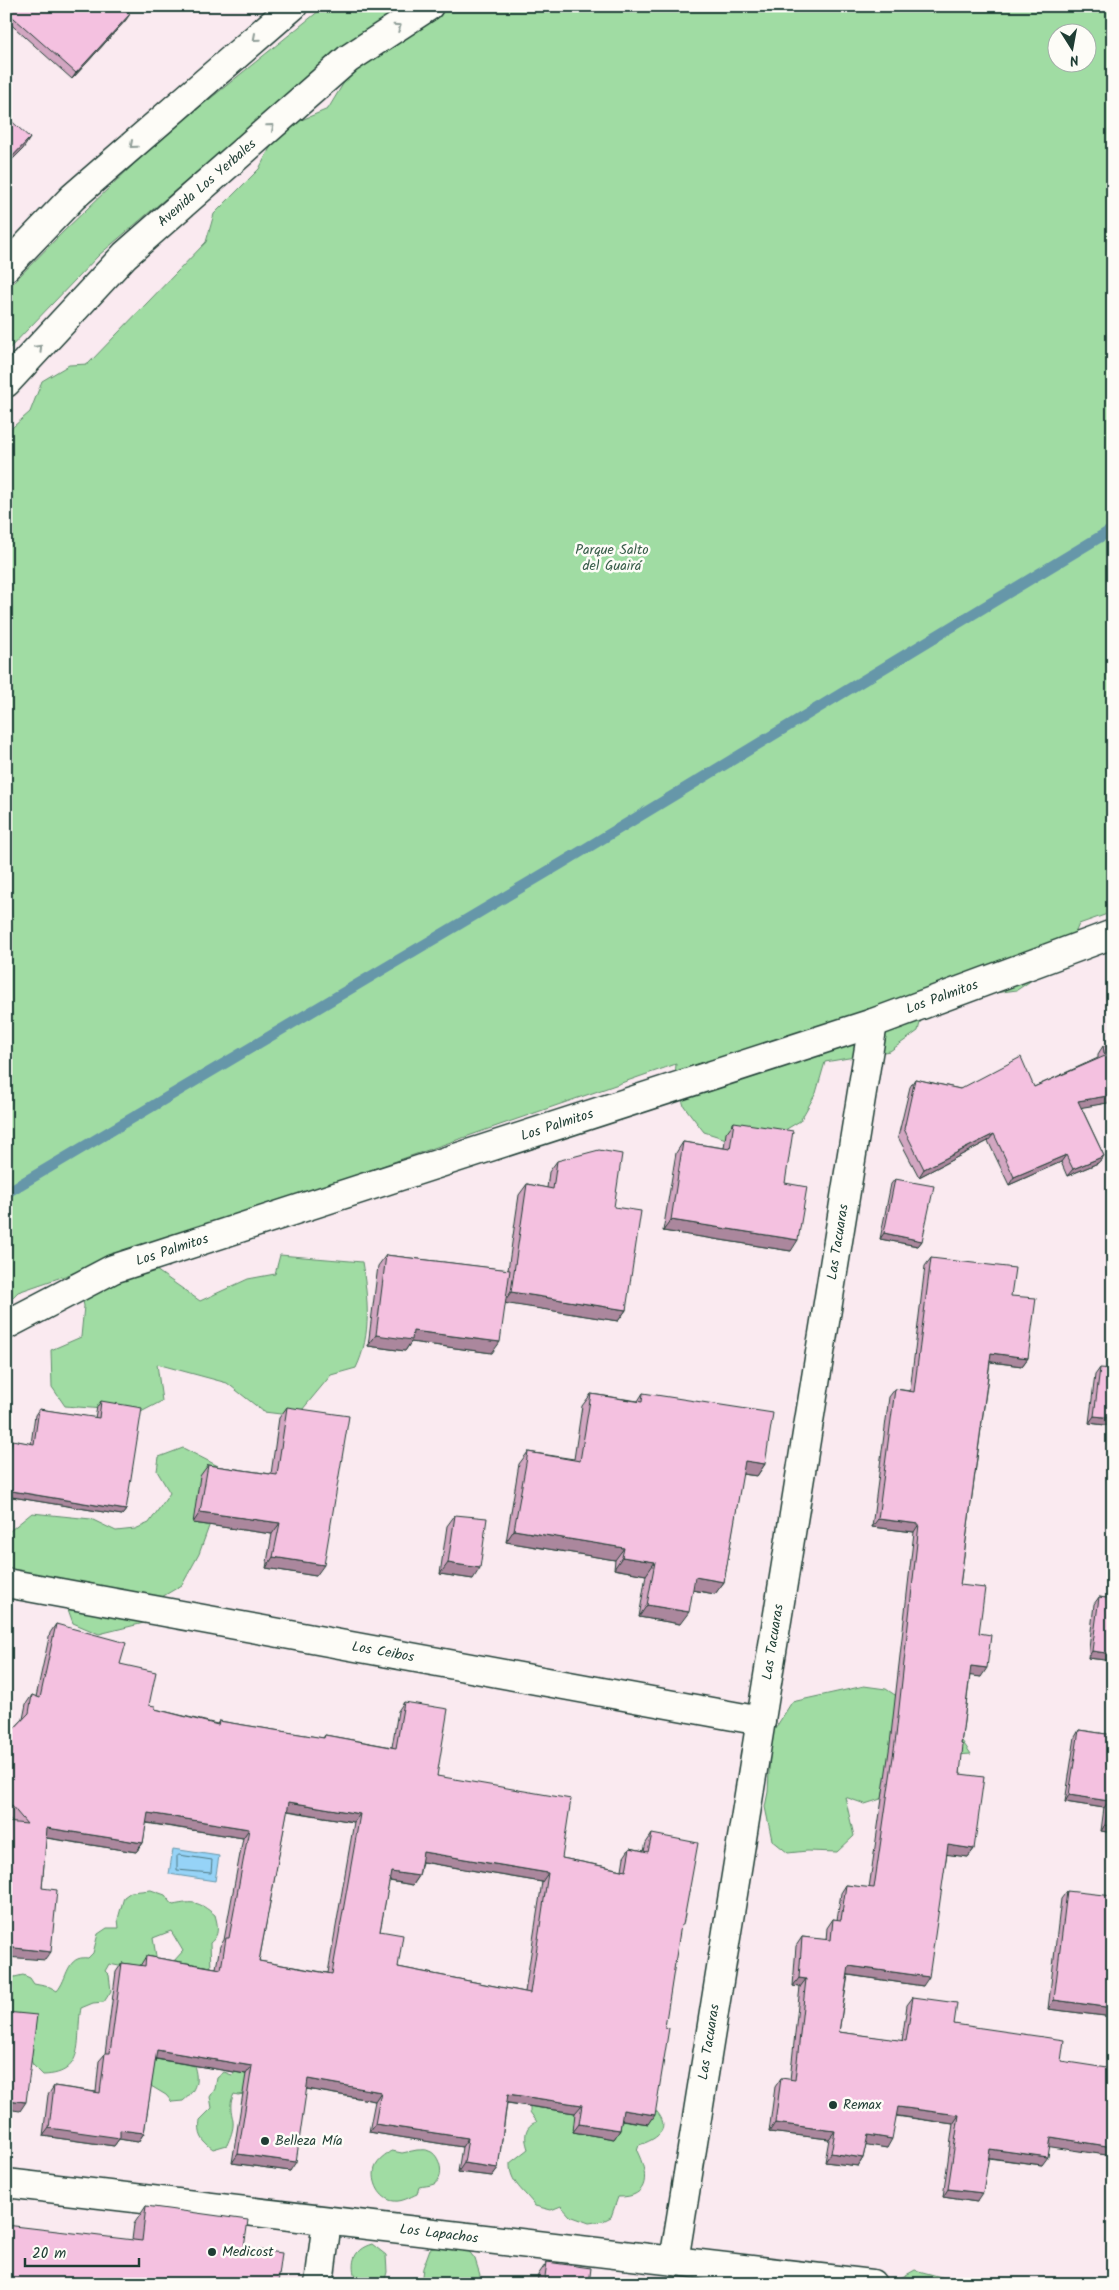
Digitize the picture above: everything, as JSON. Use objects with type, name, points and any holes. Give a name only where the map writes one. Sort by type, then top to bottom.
[{"type":"street","points":[[6,267],[73,197],[293,6]]},
{"type":"street","name":"Avenida Los Yerbales","points":[[6,384],[125,254],[348,59],[428,6]]},
{"type":"street","name":"Los Palmitos","points":[[6,1325],[113,1269],[873,1023],[1113,934]]},
{"type":"street","name":"Las Tacuaras","points":[[674,2261],[873,1023]]},
{"type":"street","name":"Los Ceibos","points":[[6,1583],[761,1721]]},
{"type":"street","name":"Los Lapachos","points":[[6,2183],[856,2283]]},
{"type":"street","points":[[319,2284],[327,2220]]},
{"type":"green space","points":[[325,6],[403,6],[322,66],[99,255],[6,352],[6,290],[63,232],[159,140]]},
{"type":"green space","name":"Parque Salto del Guairá","points":[[429,6],[1113,6],[1113,912],[1079,924],[1071,943],[1047,970],[1017,990],[925,1002],[918,1031],[890,1051],[825,1062],[816,1093],[800,1121],[770,1139],[736,1142],[704,1132],[684,1106],[675,1077],[676,1064],[301,1194],[145,1270],[156,1270],[200,1301],[248,1279],[275,1274],[280,1255],[362,1262],[367,1302],[367,1329],[365,1342],[356,1368],[331,1375],[297,1416],[264,1412],[227,1383],[157,1364],[162,1401],[141,1412],[65,1406],[52,1387],[51,1350],[81,1337],[84,1306],[81,1291],[88,1268],[18,1292],[6,1304],[6,433],[30,412],[42,381],[69,365],[88,364],[206,242],[214,214],[259,169],[274,140],[299,121],[328,109],[361,54]]},
{"type":"green space","points":[[183,1448],[218,1466],[221,1493],[199,1554],[182,1585],[160,1598],[148,1622],[99,1634],[73,1623],[65,1601],[6,1583],[6,1534],[32,1513],[91,1519],[116,1531],[135,1529],[149,1523],[170,1493],[157,1471],[159,1457]]},
{"type":"green space","points":[[864,1686],[886,1689],[960,1738],[971,1754],[912,1758],[887,1797],[865,1804],[845,1797],[854,1836],[837,1852],[807,1851],[788,1853],[772,1840],[765,1807],[768,1792],[771,1735],[792,1702]]},
{"type":"green space","points":[[151,1890],[165,1895],[173,1905],[196,1903],[215,1915],[217,1930],[215,1937],[210,1943],[211,1969],[173,1962],[183,1951],[171,1931],[153,1938],[157,1962],[125,1970],[119,1966],[109,1964],[105,1971],[109,1975],[111,1991],[104,2002],[93,2003],[81,2008],[77,2052],[73,2061],[67,2068],[57,2073],[43,2075],[33,2065],[12,2015],[6,2007],[6,1979],[23,1975],[30,1978],[34,1984],[50,1987],[57,1991],[71,1964],[75,1960],[88,1958],[93,1953],[98,1934],[107,1928],[119,1928],[118,1919],[124,1897],[131,1892]]},
{"type":"green space","points":[[240,2046],[250,2093],[234,2094],[231,2104],[232,2133],[227,2145],[213,2149],[202,2137],[200,2120],[212,2108],[210,2097],[215,2089],[217,2078],[224,2072],[232,2075],[237,2071]]},
{"type":"green space","points":[[147,2055],[191,2058],[196,2081],[192,2091],[183,2101],[172,2102],[166,2095],[151,2086]]},
{"type":"green space","points":[[544,2089],[605,2130],[619,2132],[624,2113],[648,2103],[663,2122],[663,2128],[660,2133],[639,2145],[637,2151],[645,2175],[641,2189],[629,2196],[618,2197],[611,2217],[603,2221],[589,2223],[570,2216],[561,2206],[551,2210],[535,2206],[512,2176],[510,2163],[528,2149],[526,2141],[527,2129],[537,2122],[530,2112],[530,2103]]},
{"type":"green space","points":[[428,2150],[439,2161],[441,2172],[438,2181],[432,2185],[419,2187],[417,2194],[403,2200],[389,2200],[378,2189],[374,2178],[375,2168],[382,2158],[392,2151],[402,2153]]},
{"type":"green space","points":[[372,2244],[386,2255],[387,2272],[384,2283],[357,2284],[353,2271],[354,2259],[360,2250]]},
{"type":"green space","points":[[445,2245],[465,2246],[475,2259],[480,2275],[476,2284],[421,2284],[423,2268],[430,2249]]},
{"type":"green space","points":[[915,2270],[949,2279],[951,2284],[893,2284]]},
{"type":"water","points":[[173,1849],[219,1856],[215,1881],[169,1874]]},
{"type":"building","points":[[6,6],[120,6],[130,14],[76,73],[6,11]]},
{"type":"building","points":[[6,116],[30,138],[6,163]]},
{"type":"building","points":[[1113,1045],[1113,1095],[1078,1101],[1104,1156],[1073,1169],[1066,1155],[1014,1177],[994,1134],[924,1169],[904,1129],[915,1079],[960,1089],[1021,1057],[1034,1087],[1105,1056],[1103,1046]]},
{"type":"building","points":[[734,1122],[793,1131],[785,1183],[807,1187],[798,1240],[671,1220],[683,1142],[730,1149]]},
{"type":"building","points":[[599,1150],[622,1154],[614,1207],[641,1211],[626,1310],[511,1292],[527,1184],[553,1189],[557,1161]]},
{"type":"building","points":[[895,1179],[934,1186],[922,1241],[884,1233]]},
{"type":"building","points":[[386,1255],[510,1270],[500,1342],[413,1331],[412,1340],[376,1335]]},
{"type":"building","points":[[931,1258],[1015,1268],[1011,1296],[1036,1298],[1028,1358],[991,1353],[960,1585],[985,1588],[979,1633],[991,1635],[987,1668],[971,1666],[961,1744],[963,1745],[960,1774],[984,1777],[974,1849],[948,1845],[929,1977],[849,1966],[839,2032],[906,2041],[913,1997],[957,2003],[954,2024],[1064,2040],[1061,2061],[1113,2069],[1113,2147],[1051,2137],[1048,2157],[990,2149],[983,2193],[948,2189],[959,2115],[898,2107],[892,2139],[868,2135],[863,2158],[831,2153],[835,2131],[775,2123],[781,2078],[795,2080],[806,1979],[799,1978],[802,1937],[831,1940],[833,1919],[841,1920],[846,1885],[874,1888],[896,1736],[919,1524],[878,1519],[895,1389],[914,1392]]},
{"type":"building","points":[[1100,1368],[1113,1369],[1113,1418],[1094,1416]]},
{"type":"building","points":[[643,1393],[773,1413],[765,1464],[745,1461],[724,1582],[695,1577],[689,1612],[647,1605],[655,1562],[622,1557],[624,1548],[514,1530],[528,1452],[580,1461],[591,1394],[642,1402]]},
{"type":"building","points":[[101,1401],[142,1408],[126,1510],[6,1490],[6,1474],[12,1440],[34,1444],[39,1409],[99,1418]]},
{"type":"building","points":[[287,1407],[349,1416],[324,1565],[273,1557],[280,1523],[200,1512],[208,1465],[277,1475]]},
{"type":"building","points":[[455,1515],[487,1518],[480,1568],[448,1563]]},
{"type":"building","points":[[1099,1597],[1113,1599],[1113,1654],[1092,1651]]},
{"type":"building","points":[[56,1624],[126,1643],[120,1664],[156,1672],[149,1705],[155,1706],[155,1709],[218,1725],[219,1721],[324,1738],[325,1735],[396,1748],[404,1702],[448,1709],[437,1776],[571,1799],[562,1858],[626,1871],[630,1848],[648,1852],[652,1834],[698,1843],[683,1925],[681,1925],[665,2027],[669,2028],[655,2115],[623,2110],[620,2130],[579,2124],[582,2105],[508,2094],[498,2168],[464,2163],[468,2138],[375,2124],[381,2092],[308,2079],[296,2162],[238,2154],[252,2066],[157,2050],[144,2133],[120,2130],[120,2138],[49,2128],[54,2086],[100,2093],[105,2053],[110,2053],[122,1963],[145,1966],[146,1956],[221,1969],[226,1938],[229,1938],[249,1829],[148,1813],[143,1843],[47,1828],[42,1888],[57,1890],[51,1952],[6,1947],[6,1822],[27,1824],[6,1799],[6,1737],[29,1713],[32,1695],[40,1698]],"holes":[[[289,1802],[360,1814],[332,1974],[259,1961]],[[423,1852],[548,1873],[530,1993],[398,1967],[403,1935],[380,1931],[391,1872],[419,1876]]]},
{"type":"building","points":[[1079,1730],[1113,1735],[1113,1826],[1105,1825],[1109,1801],[1069,1795]]},
{"type":"building","points":[[1067,1891],[1113,1896],[1113,2008],[1054,2000]]},
{"type":"building","points":[[6,2012],[37,2015],[26,2102],[6,2100]]},
{"type":"building","points":[[146,2206],[248,2220],[244,2248],[282,2253],[278,2284],[6,2284],[6,2225],[142,2241]]},
{"type":"building","points":[[547,2262],[591,2268],[589,2284],[544,2284]]},
{"type":"waterway","points":[[6,1193],[562,863],[1113,529]]},
{"type":"place","name":"Remax","points":[[833,2105]]},
{"type":"place","name":"Belleza Mía","points":[[265,2141]]},
{"type":"place","name":"Medicost","points":[[212,2252]]}]
